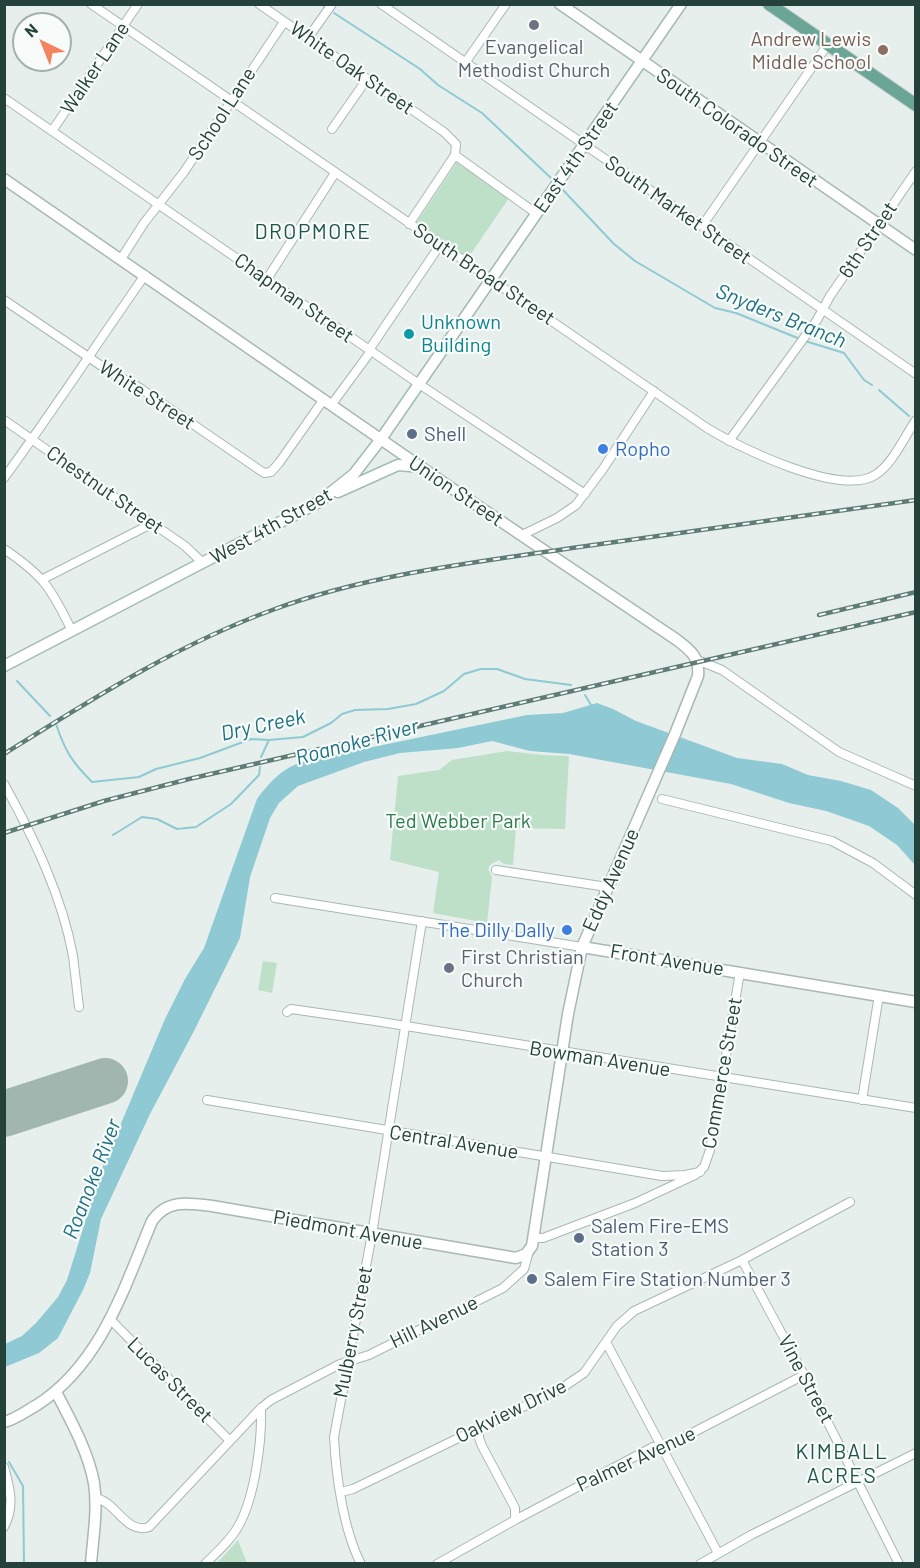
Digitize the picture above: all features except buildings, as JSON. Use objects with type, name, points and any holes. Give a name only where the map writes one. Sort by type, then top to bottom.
[{"type":"main road","points":[[769,4],[915,105]]},
{"type":"street","name":"South Broad Street","points":[[90,4],[729,441],[781,463],[841,481],[868,478],[882,469],[915,420]]},
{"type":"street","name":"Walker Lane","points":[[52,131],[138,4]]},
{"type":"street","name":"White Oak Street","points":[[260,4],[444,132],[456,144],[455,155]]},
{"type":"street","points":[[308,38],[332,4]]},
{"type":"street","name":"South Market Street","points":[[381,4],[915,374]]},
{"type":"street","points":[[465,63],[506,4]]},
{"type":"street","name":"South Colorado Street","points":[[560,4],[915,250]]},
{"type":"street","name":"East 4th Street","points":[[491,279],[681,4]]},
{"type":"street","name":"School Lane","points":[[121,259],[144,223],[184,172],[284,22]]},
{"type":"street","points":[[702,226],[828,44]]},
{"type":"street","points":[[332,129],[368,79]]},
{"type":"street","name":"Chapman Street","points":[[4,98],[370,351],[585,494]]},
{"type":"street","points":[[410,224],[455,155],[537,213]]},
{"type":"street","name":"6th Street","points":[[729,441],[823,311],[830,296],[915,171]]},
{"type":"street","points":[[267,279],[335,173]]},
{"type":"street","name":"Union Street","points":[[4,179],[421,467],[677,640],[693,653],[697,660],[722,670],[833,749],[915,786]]},
{"type":"street","points":[[328,402],[370,351],[440,245]]},
{"type":"street","points":[[4,478],[34,440],[145,275]]},
{"type":"street","name":"West 4th Street","points":[[4,666],[332,494],[354,474],[381,439],[491,279]]},
{"type":"street","name":"White Street","points":[[4,300],[112,373],[140,388],[262,472],[271,472],[328,402]]},
{"type":"street","points":[[522,535],[568,511],[585,494],[654,391]]},
{"type":"street","name":"Chestnut Street","points":[[4,420],[153,523],[185,546],[203,563]]},
{"type":"street","points":[[332,494],[398,465],[421,467]]},
{"type":"street","points":[[43,579],[153,523]]},
{"type":"street","points":[[4,549],[43,579],[72,631]]},
{"type":"street","name":"Eddy Avenue","points":[[529,1251],[582,947],[675,734],[698,675],[697,660]]},
{"type":"street","points":[[4,784],[32,838],[60,908],[72,955],[79,1007]]},
{"type":"street","points":[[662,799],[832,841],[873,863],[915,895]]},
{"type":"street","points":[[496,870],[607,887]]},
{"type":"street","name":"Front Avenue","points":[[275,898],[915,1002]]},
{"type":"street","name":"Mulberry Street","points":[[361,1563],[350,1540],[334,1437],[372,1234],[422,921]]},
{"type":"street","name":"Commerce Street","points":[[700,1172],[710,1150],[740,972]]},
{"type":"street","points":[[862,1100],[879,995]]},
{"type":"street","name":"Bowman Avenue","points":[[287,1012],[291,1009],[405,1026],[915,1108]]},
{"type":"street","name":"Central Avenue","points":[[207,1100],[662,1176],[700,1172]]},
{"type":"street","points":[[533,1238],[543,1238],[627,1206],[700,1172]]},
{"type":"street","name":"Oakview Drive","points":[[341,1492],[353,1489],[578,1379],[617,1326],[634,1311],[742,1260],[850,1202]]},
{"type":"street","name":"Piedmont Avenue","points":[[110,1319],[152,1221],[165,1208],[180,1203],[212,1206],[516,1258],[529,1251]]},
{"type":"street","name":"Hill Avenue","points":[[95,1498],[105,1501],[138,1529],[149,1527],[261,1408],[277,1396],[503,1288],[524,1269],[529,1251]]},
{"type":"street","name":"Vine Street","points":[[742,1260],[804,1375],[899,1563]]},
{"type":"street","points":[[4,1422],[22,1414],[56,1392],[78,1369],[110,1319]]},
{"type":"street","name":"Lucas Street","points":[[110,1319],[230,1441]]},
{"type":"street","points":[[606,1342],[718,1553]]},
{"type":"street","name":"Palmer Avenue","points":[[437,1563],[653,1447],[667,1446],[804,1375]]},
{"type":"street","points":[[56,1392],[84,1450],[94,1483],[91,1563]]},
{"type":"street","points":[[206,1563],[235,1531],[244,1516],[261,1438],[261,1408]]},
{"type":"street","points":[[479,1428],[482,1446],[515,1508],[515,1520]]},
{"type":"street","points":[[699,1563],[915,1453]]},
{"type":"street","points":[[4,1467],[11,1498],[9,1516],[4,1527]]},
{"type":"green space","points":[[457,162],[509,198],[468,258],[417,222]]},
{"type":"green space","name":"Ted Webber Park","points":[[507,751],[569,756],[565,829],[516,828],[513,865],[504,864],[499,860],[491,864],[488,869],[492,877],[487,923],[433,913],[439,872],[390,860],[398,776],[439,770],[452,760]]},
{"type":"green space","points":[[263,961],[277,963],[272,993],[258,990]]},
{"type":"green space","points":[[238,1540],[247,1563],[217,1563],[219,1561]]},
{"type":"water","points":[[597,703],[636,721],[737,758],[782,764],[808,775],[841,781],[871,790],[898,808],[915,825],[915,865],[897,845],[869,826],[826,811],[789,803],[731,784],[569,754],[530,751],[492,741],[458,748],[400,753],[364,762],[298,786],[279,803],[270,818],[250,877],[240,938],[150,1114],[101,1219],[90,1273],[83,1290],[58,1338],[39,1353],[5,1367],[5,1344],[22,1336],[36,1323],[58,1297],[67,1280],[101,1171],[165,1019],[204,948],[257,799],[266,787],[281,773],[301,762],[527,715],[563,713]]},
{"type":"waterway","name":"Snyders Branch","points":[[334,13],[482,113],[551,178]]},
{"type":"waterway","name":"Snyders Branch","points":[[563,190],[614,244],[635,261],[715,308],[736,313],[800,339]]},
{"type":"waterway","name":"Snyders Branch","points":[[805,341],[844,353],[864,380],[872,385]]},
{"type":"waterway","name":"Snyders Branch","points":[[879,390],[909,416]]},
{"type":"waterway","name":"Dry Creek","points":[[56,724],[70,756],[92,782],[139,777],[156,769],[200,758],[251,739],[303,737],[331,723],[342,714],[355,710],[388,709],[416,704],[444,691],[464,674],[481,669],[497,669],[525,679],[571,685]]},
{"type":"waterway","name":"Dry Creek","points":[[17,681],[50,716]]},
{"type":"waterway","name":"Dry Creek","points":[[585,695],[591,705]]},
{"type":"waterway","points":[[261,757],[269,740]]},
{"type":"waterway","points":[[113,835],[142,817],[157,819],[177,829],[196,827],[231,804],[259,775],[260,767]]},
{"type":"waterway","points":[[9,1462],[23,1486],[24,1564]]},
{"type":"runway","points":[[4,1114],[105,1081]]},
{"type":"railway","points":[[4,754],[103,693],[170,656],[239,623],[311,597],[385,578],[459,565],[916,500]]},
{"type":"railway","points":[[819,615],[916,592]]},
{"type":"railway","points":[[4,833],[104,801],[189,779],[916,612]]},
{"type":"place","name":"Evangelical Methodist Church","points":[[534,25]]},
{"type":"place","name":"Andrew Lewis Middle School","points":[[883,50]]},
{"type":"place","name":"Unknown Building","points":[[409,334]]},
{"type":"place","name":"Shell","points":[[412,434]]},
{"type":"place","name":"Ropho","points":[[603,449]]},
{"type":"place","name":"The Dilly Dally","points":[[567,930]]},
{"type":"place","name":"First Christian Church","points":[[449,968]]},
{"type":"place","name":"Salem Fire-EMS Station 3","points":[[579,1238]]},
{"type":"place","name":"Salem Fire Station Number 3","points":[[532,1279]]},
{"type":"district","name":"DROPMORE","points":[[313,232]]},
{"type":"district","name":"KIMBALL ACRES","points":[[842,1464]]},
{"type":"water label","name":"Roanoke River","points":[[357,742]]},
{"type":"water label","name":"Roanoke River","points":[[92,1179]]}]
